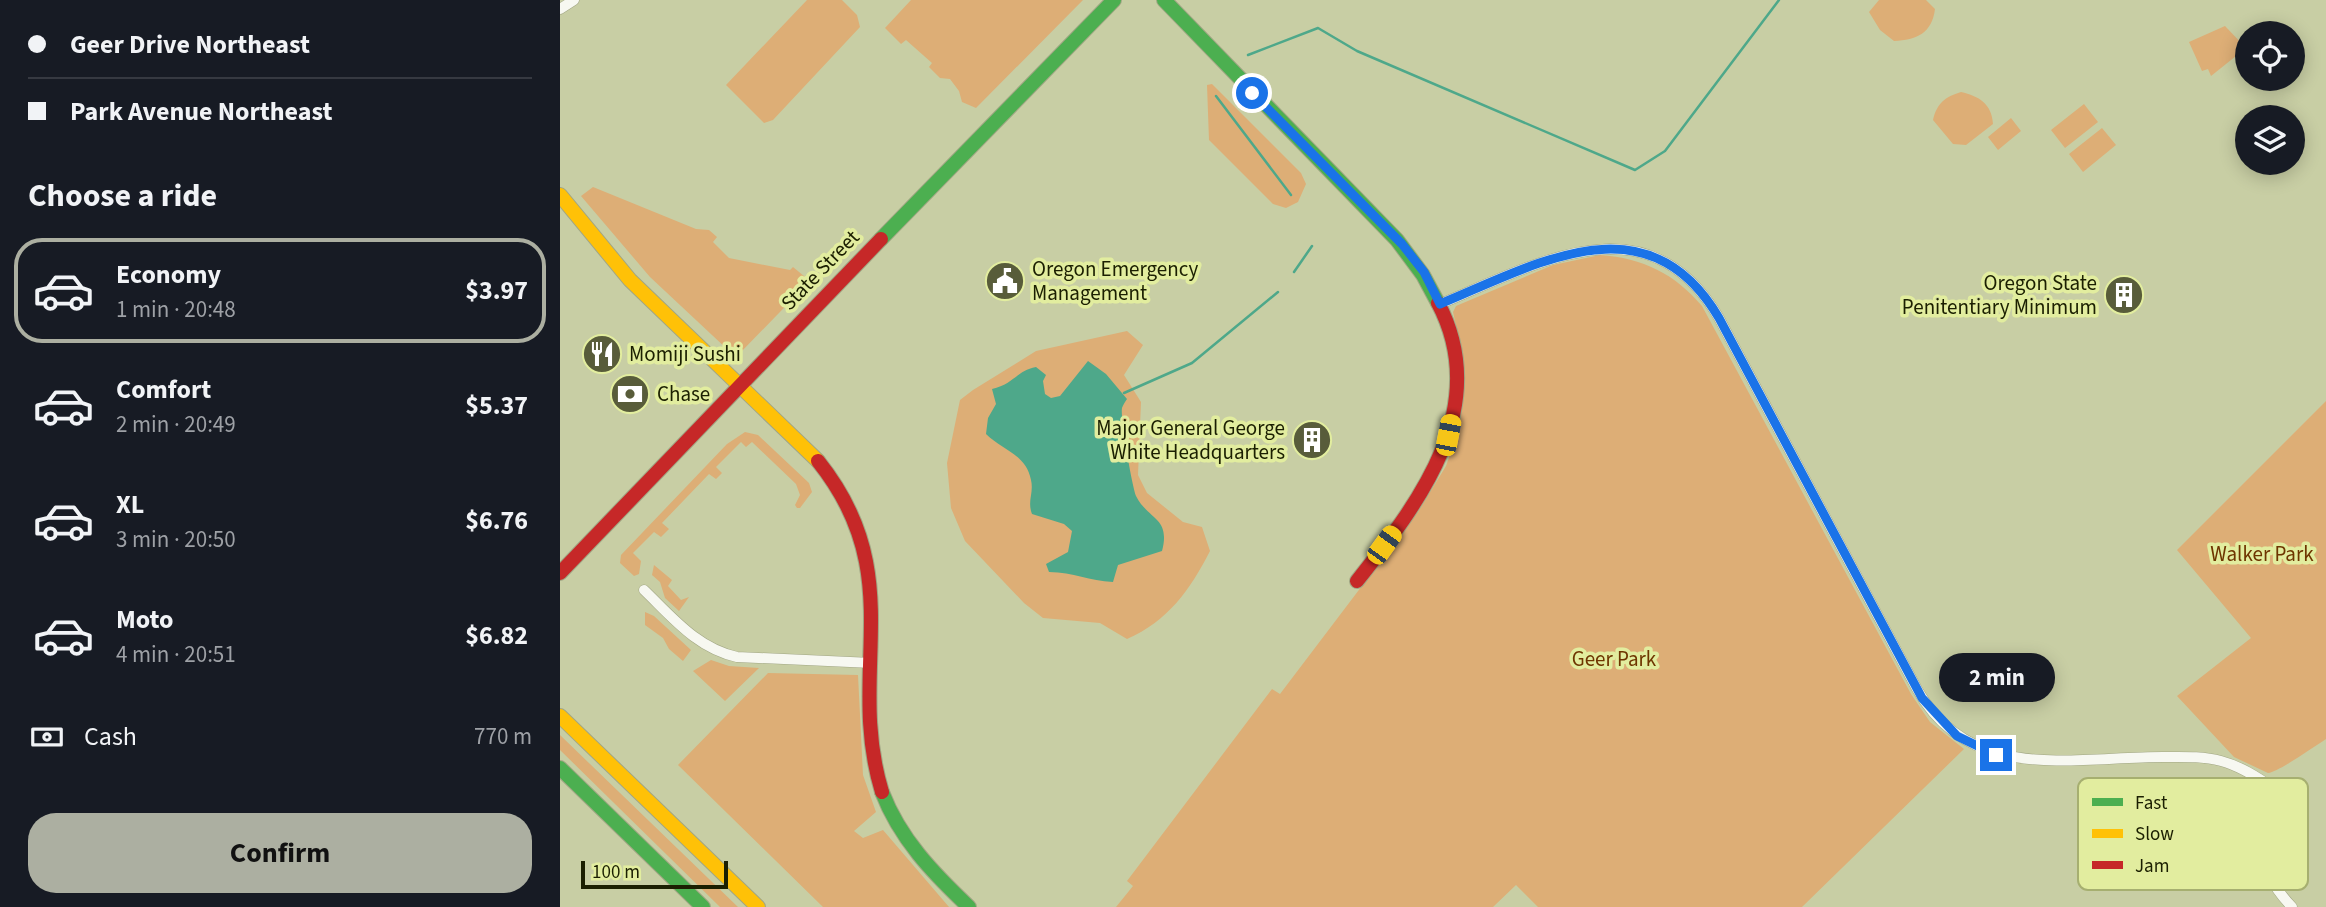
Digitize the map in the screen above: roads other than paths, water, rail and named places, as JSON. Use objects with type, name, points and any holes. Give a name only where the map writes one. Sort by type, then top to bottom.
[{"type":"main road","name":"State Street","points":[[560,573],[1033,80],[1114,0]]},
{"type":"main road","points":[[1164,0],[1259,102],[1402,244],[1424,272],[1440,304],[1455,359],[1452,414],[1444,450],[1421,495],[1357,581]]},
{"type":"main road","points":[[560,195],[630,280],[818,460],[851,509],[865,542],[871,573],[870,741],[878,777],[890,812],[920,860],[969,907]]},
{"type":"main road","points":[[560,716],[758,907]]},
{"type":"main road","points":[[560,768],[703,907]]},
{"type":"street","points":[[560,9],[574,0]]},
{"type":"street","points":[[1440,304],[1578,250],[1630,251],[1654,258],[1681,274],[1703,293],[1715,310],[1917,689],[1943,723],[1966,742],[2009,758],[2206,757],[2243,769],[2257,778]]},
{"type":"street","points":[[644,590],[688,633],[720,653],[737,657],[872,663]]},
{"type":"street","points":[[2279,890],[2292,907]]},
{"type":"waterway","points":[[1248,55],[1318,28],[1357,51],[1635,170],[1665,151],[1779,0]]},
{"type":"waterway","points":[[1216,96],[1291,195]]},
{"type":"waterway","points":[[1294,272],[1312,246]]},
{"type":"waterway","points":[[1124,393],[1192,363],[1278,292]]},
{"type":"place","name":"Oregon Emergency Management","points":[[1005,281]]},
{"type":"place","name":"Oregon State Penitentiary Minimum","points":[[2124,295]]},
{"type":"place","name":"Momiji Sushi","points":[[602,354]]},
{"type":"place","name":"Chase","points":[[630,394]]},
{"type":"place","name":"Major General George White Headquarters","points":[[1312,440]]},
{"type":"park label","name":"Walker Park","points":[[2262,554]]},
{"type":"park label","name":"Geer Park","points":[[1614,659]]}]
